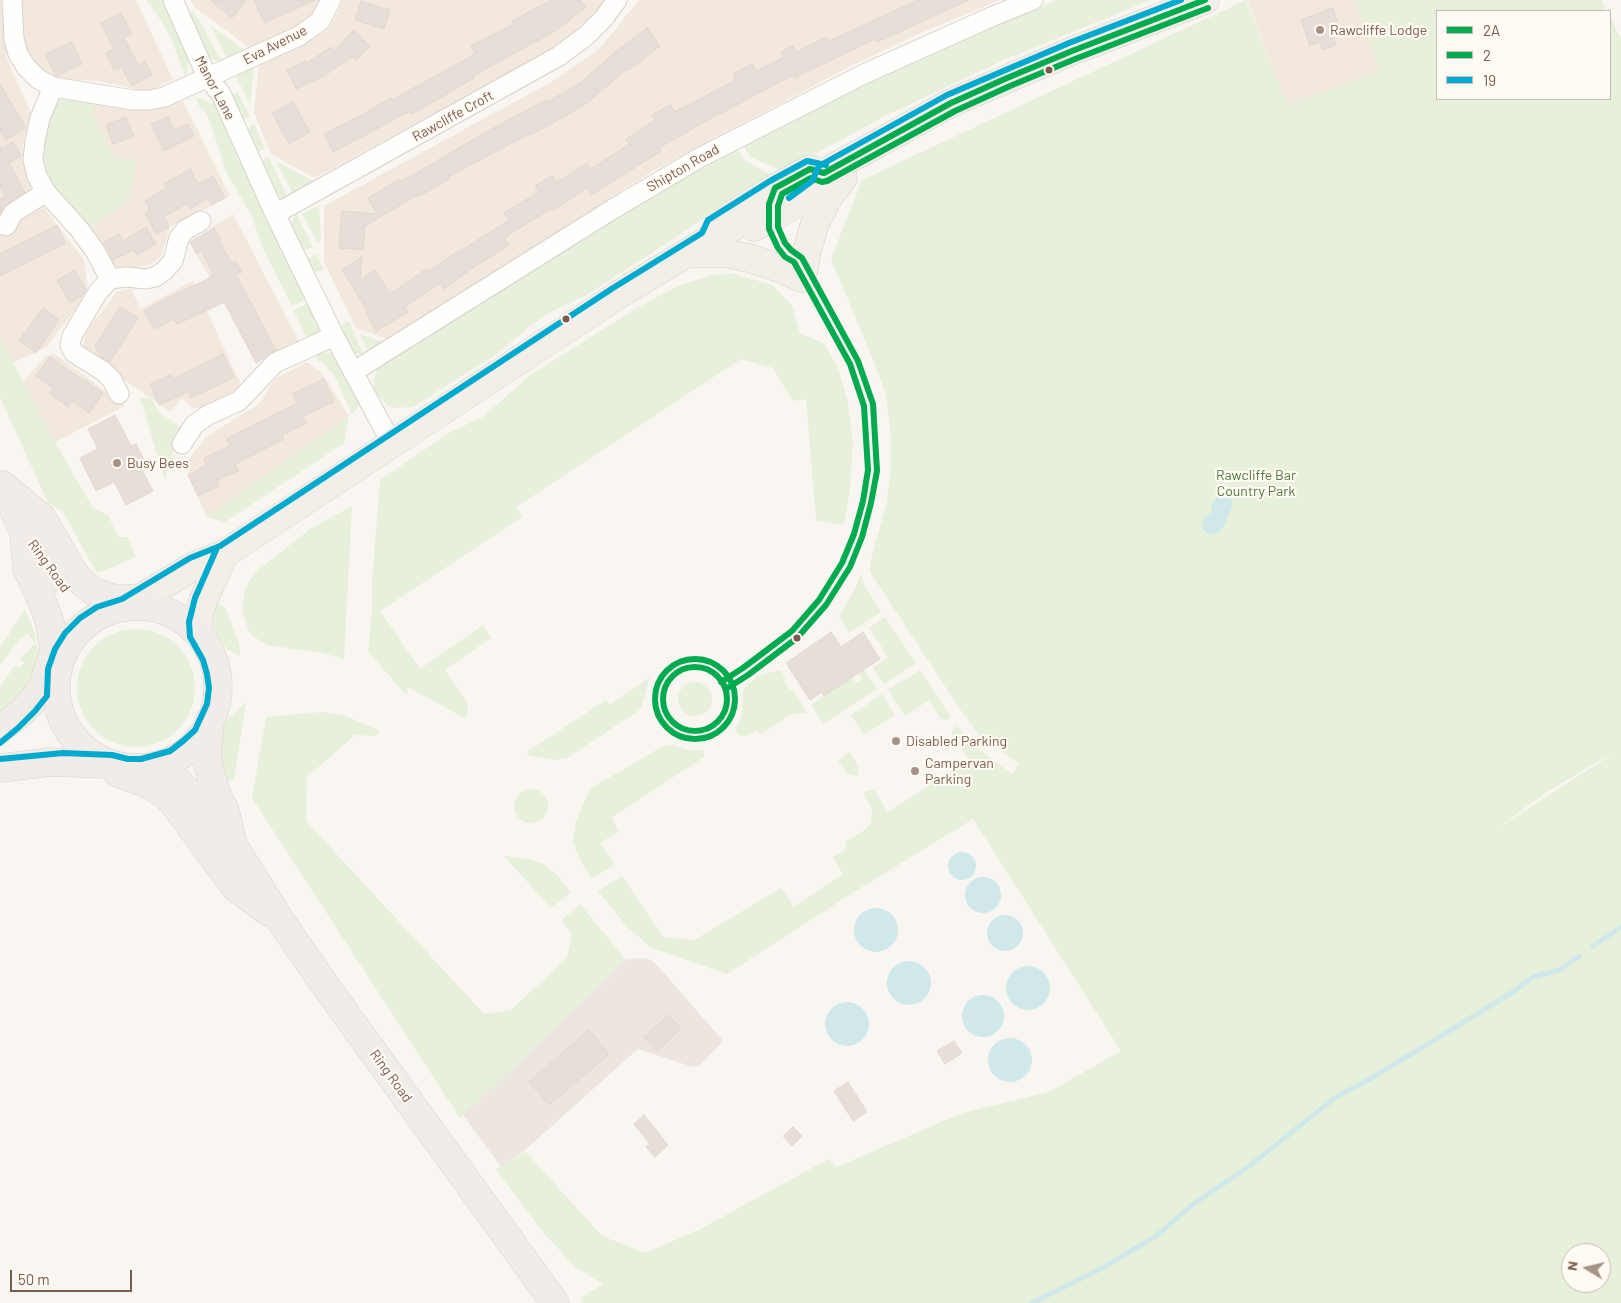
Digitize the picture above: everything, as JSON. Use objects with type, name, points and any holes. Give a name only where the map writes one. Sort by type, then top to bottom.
[{"type":"highway","name":"Ring Road","points":[[1,482],[24,533],[46,558],[62,588],[91,612],[100,615]]},
{"type":"highway","points":[[0,768],[50,762],[80,762],[135,768],[157,765],[174,759],[202,735],[215,707],[218,688],[211,656],[198,634],[186,623],[158,608],[142,606],[93,591],[73,572],[42,518],[1,482]]},
{"type":"highway","name":"Ring Road","points":[[24,533],[27,568],[44,604],[56,657]]},
{"type":"highway","points":[[0,729],[21,713],[35,698],[56,657],[63,653],[72,638],[85,625],[100,615],[133,603]]},
{"type":"highway","points":[[56,657],[56,699],[61,716],[69,732],[81,746],[95,757],[112,764]]},
{"type":"highway","points":[[0,754],[24,735],[56,699]]},
{"type":"highway","name":"Ring Road","points":[[210,720],[207,750],[208,765],[217,795],[225,811],[233,845]]},
{"type":"highway","points":[[80,762],[135,778],[157,789],[181,812],[236,888],[280,920]]},
{"type":"highway","name":"Ring Road","points":[[157,765],[169,773],[190,794],[212,825],[233,845],[280,920],[338,1003],[555,1303]]},
{"type":"main road","points":[[133,603],[194,566],[224,554],[618,295],[699,246],[721,243],[770,219],[806,197],[819,186],[824,173],[951,103],[1072,51],[1206,0]]},
{"type":"main road","points":[[699,246],[749,258],[802,278],[807,251],[818,213],[864,152]]},
{"type":"main road","points":[[699,246],[712,227],[775,188],[810,169],[824,173]]},
{"type":"main road","points":[[770,219],[769,204],[775,188]]},
{"type":"main road","points":[[198,634],[203,601],[224,554]]},
{"type":"street","points":[[12,0],[7,40],[26,67],[38,79],[53,86],[40,118],[34,141],[33,160],[37,176],[46,192],[89,244],[110,280]]},
{"type":"street","name":"Manor Lane","points":[[173,0],[208,77],[221,94],[275,214],[334,336],[392,444]]},
{"type":"street","name":"Eva Avenue","points":[[53,86],[133,100],[150,100],[164,97],[299,36],[320,21],[331,0]]},
{"type":"street","name":"Rawcliffe Croft","points":[[275,214],[559,56],[586,36],[604,18],[617,0]]},
{"type":"street","name":"Shipton Road","points":[[353,372],[613,209],[699,158],[864,74],[1033,0]]},
{"type":"street","points":[[6,226],[13,213],[46,192]]},
{"type":"street","points":[[119,394],[112,380],[103,371],[74,354],[70,345],[72,336],[98,292],[110,280],[126,277],[146,279],[155,277],[173,261],[179,238],[185,230],[201,221]]},
{"type":"street","points":[[182,444],[188,419],[208,415],[239,401],[275,363],[334,336]]},
{"type":"shaded area","points":[[0,0],[7,59],[31,113],[22,147],[32,192],[84,260],[88,292],[46,348],[12,363],[0,337]]},
{"type":"shaded area","points":[[20,0],[136,0],[173,80],[147,91],[97,81],[60,79],[38,71],[23,40]]},
{"type":"shaded area","points":[[191,0],[324,0],[318,12],[298,27],[249,47],[194,7]]},
{"type":"shaded area","points":[[343,0],[608,0],[599,13],[575,34],[542,55],[315,178],[271,154],[254,113],[259,65],[306,43],[327,30],[337,15]]},
{"type":"shaded area","points":[[639,0],[1000,0],[918,34],[853,65],[653,171],[388,339],[356,328],[324,262],[324,206],[553,81],[600,48]]},
{"type":"shaded area","points":[[1247,0],[1355,0],[1380,71],[1287,106]]},
{"type":"shaded area","points":[[94,97],[150,104],[183,101],[230,196],[170,227],[161,257],[150,264],[130,270],[111,265],[87,232],[129,199],[136,160],[114,158],[92,113]]},
{"type":"shaded area","points":[[233,214],[299,342],[256,363],[190,242]]},
{"type":"shaded area","points":[[193,281],[241,385],[221,400],[203,409],[192,407],[182,398],[170,412],[82,352],[86,332],[117,292],[131,288],[140,309]]},
{"type":"shaded area","points":[[55,354],[125,406],[55,442],[23,382],[46,356]]},
{"type":"shaded area","points":[[307,362],[322,373],[349,416],[207,517],[188,475],[189,459],[206,437],[259,404],[275,379]]},
{"type":"shaded area","points":[[649,959],[654,962],[721,1038],[722,1042],[699,1066],[693,1067],[638,1049],[525,1150],[501,1167],[463,1115],[626,960]]},
{"type":"green space","points":[[146,0],[166,0],[187,49],[188,69],[185,77],[172,40]]},
{"type":"green space","points":[[1057,0],[1151,0],[1006,59],[883,117],[782,172],[750,157],[742,143],[868,79]]},
{"type":"green space","name":"Rawcliffe Bar Country Park","points":[[1246,0],[1287,106],[1380,71],[1355,0],[1601,0],[1606,10],[1436,10],[1436,100],[1611,100],[1611,19],[1621,39],[1621,1303],[583,1303],[580,1298],[603,1284],[575,1267],[541,1230],[496,1170],[525,1151],[602,1236],[645,1253],[699,1230],[828,1159],[837,1167],[962,1113],[1049,1092],[1121,1051],[973,819],[854,892],[727,974],[652,948],[627,927],[598,891],[622,876],[663,937],[694,940],[781,888],[794,907],[843,874],[833,857],[845,850],[846,841],[866,829],[871,823],[872,809],[864,795],[866,791],[875,791],[888,812],[969,760],[952,734],[953,729],[957,726],[974,745],[1012,774],[1019,764],[979,735],[870,572],[871,560],[887,501],[891,468],[891,437],[886,395],[831,259],[862,180]],"holes":[[[1611,754],[1611,755],[1492,832],[1548,791]]]},
{"type":"green space","points":[[194,11],[222,62],[209,58],[205,54],[189,14]]},
{"type":"green space","points":[[210,25],[244,50],[231,57],[226,56]]},
{"type":"green space","points":[[254,67],[250,105],[236,76]]},
{"type":"green space","points":[[238,92],[250,117],[241,120],[230,96]]},
{"type":"green space","points":[[55,94],[94,97],[92,113],[114,158],[136,160],[129,199],[87,232],[49,183],[44,168],[42,152]]},
{"type":"green space","points":[[196,98],[201,98],[211,104],[215,101],[306,299],[292,306],[262,247],[252,216],[227,174],[210,122]]},
{"type":"green space","points":[[254,124],[265,149],[256,153],[245,131]]},
{"type":"green space","points":[[735,146],[745,161],[771,175],[585,296],[552,311],[530,326],[501,351],[413,407],[395,408],[387,405],[377,394],[374,387],[374,377],[377,373],[375,368],[595,228]]},
{"type":"green space","points":[[269,157],[289,200],[275,196],[259,163]]},
{"type":"green space","points":[[276,161],[315,182],[293,194]]},
{"type":"green space","points":[[319,205],[321,240],[318,243],[302,214]]},
{"type":"green space","points":[[296,213],[313,247],[300,252],[290,226]]},
{"type":"green space","points":[[316,254],[324,270],[311,273],[304,260]]},
{"type":"green space","points":[[735,274],[772,285],[792,305],[800,334],[824,343],[838,368],[848,403],[853,441],[850,489],[844,525],[816,520],[806,399],[793,401],[773,368],[741,359],[516,507],[522,517],[380,611],[420,669],[483,625],[491,638],[445,670],[468,704],[466,719],[408,687],[406,695],[368,651],[380,480],[449,433],[484,416],[529,376],[642,305],[678,286],[713,275]]},
{"type":"green space","points":[[309,303],[319,329],[318,334],[309,342],[293,310]]},
{"type":"green space","points":[[349,321],[363,355],[348,349],[337,328]]},
{"type":"green space","points":[[360,334],[383,342],[371,350],[367,350]]},
{"type":"green space","points":[[0,337],[55,442],[93,508],[108,515],[118,537],[128,537],[136,557],[97,573],[63,512],[48,503],[0,397]]},
{"type":"green space","points":[[330,353],[337,360],[360,405],[352,414],[334,375],[318,360],[315,354]]},
{"type":"green space","points":[[140,398],[151,398],[159,412],[180,427],[165,480]]},
{"type":"green space","points":[[349,416],[344,443],[225,522],[207,517]]},
{"type":"green space","points":[[352,506],[344,659],[323,653],[267,645],[250,634],[243,614],[243,600],[246,586],[258,570],[310,529]]},
{"type":"green space","points":[[861,573],[864,584],[881,612],[849,633],[839,616],[854,591]]},
{"type":"green space","points":[[216,602],[226,609],[239,644],[240,656],[227,649],[216,635],[213,624]]},
{"type":"green space","points":[[25,609],[36,636],[35,644],[28,633],[18,641],[0,665],[0,648]]},
{"type":"green space","points":[[885,617],[916,663],[884,684],[873,668],[888,657],[869,628]]},
{"type":"green space","points":[[136,629],[158,634],[169,639],[185,655],[190,666],[195,688],[190,710],[185,721],[169,737],[158,742],[136,747],[114,742],[103,737],[87,721],[82,710],[77,688],[82,666],[87,655],[103,639],[114,634]]},
{"type":"green space","points":[[35,644],[40,652],[34,672],[19,701],[0,714],[0,687],[15,665],[20,668],[24,662],[19,660]]},
{"type":"green space","points":[[864,669],[877,689],[823,724],[811,705],[852,677],[856,683],[862,679],[858,673]]},
{"type":"green space","points":[[780,670],[786,678],[783,680],[790,690],[792,689],[807,713],[791,714],[760,735],[756,731],[748,736],[738,735],[735,728],[739,723],[742,712],[743,693],[746,686],[758,676]]},
{"type":"green space","points":[[920,670],[951,717],[947,720],[941,719],[929,700],[905,716],[888,690]]},
{"type":"green space","points":[[650,677],[641,709],[567,758],[554,760],[529,755],[527,752],[606,700],[610,705]]},
{"type":"green space","points":[[695,682],[702,683],[707,687],[711,692],[711,706],[707,711],[702,715],[695,716],[688,715],[683,711],[679,706],[678,699],[679,692],[683,687],[688,683]]},
{"type":"green space","points":[[882,694],[895,715],[864,735],[851,715]]},
{"type":"green space","points":[[246,702],[234,780],[226,783],[219,757],[221,731],[227,720]]},
{"type":"green space","points":[[322,712],[346,716],[380,731],[375,736],[355,735],[307,777],[306,821],[484,1014],[511,1010],[567,958],[572,935],[562,920],[580,904],[626,960],[460,1118],[252,798],[266,717]]},
{"type":"green space","points":[[673,745],[688,750],[704,750],[704,757],[611,818],[619,831],[600,843],[615,865],[591,879],[577,853],[573,840],[576,821],[590,789],[663,746]]},
{"type":"green space","points":[[850,752],[859,767],[857,776],[848,774],[838,761]]},
{"type":"green space","points":[[531,789],[538,790],[543,794],[547,799],[547,813],[543,818],[538,822],[531,823],[524,822],[519,818],[515,813],[514,806],[515,799],[519,794],[524,790]]},
{"type":"green space","points":[[504,856],[528,859],[544,864],[559,877],[571,892],[551,908]]},
{"type":"water","points":[[1225,494],[1230,497],[1233,505],[1224,526],[1219,532],[1208,534],[1202,529],[1203,520],[1211,512],[1212,504],[1218,496]]},
{"type":"water","points":[[962,852],[972,856],[976,866],[972,876],[962,880],[952,876],[948,866],[952,856]]},
{"type":"water","points":[[983,877],[990,878],[996,882],[1000,888],[1000,902],[996,908],[990,912],[983,913],[976,912],[970,908],[966,902],[965,895],[966,888],[970,882],[976,878]]},
{"type":"water","points":[[872,908],[880,908],[892,914],[898,930],[892,946],[880,952],[872,952],[860,946],[854,934],[854,926],[860,914]]},
{"type":"water","points":[[1005,915],[1012,916],[1018,920],[1022,926],[1022,940],[1018,946],[1012,950],[1005,951],[998,950],[992,946],[988,940],[987,933],[988,926],[992,920],[998,916]]},
{"type":"water","points":[[905,961],[913,961],[925,967],[931,983],[925,999],[913,1005],[905,1005],[893,999],[887,987],[887,979],[893,967]]},
{"type":"water","points":[[1028,966],[1040,970],[1046,976],[1050,988],[1046,1000],[1040,1006],[1028,1010],[1016,1006],[1010,1000],[1006,988],[1010,976],[1016,970]]},
{"type":"water","points":[[987,995],[995,998],[1001,1004],[1004,1016],[1001,1028],[995,1034],[979,1037],[971,1034],[965,1028],[962,1012],[965,1004],[971,998]]},
{"type":"water","points":[[843,1002],[851,1002],[863,1008],[869,1024],[863,1040],[851,1046],[843,1046],[831,1040],[825,1028],[825,1020],[831,1008]]},
{"type":"water","points":[[1010,1038],[1022,1042],[1028,1048],[1032,1060],[1028,1072],[1022,1078],[1010,1082],[998,1078],[992,1072],[988,1060],[992,1048],[998,1042]]},
{"type":"building","points":[[210,0],[246,0],[232,18]]},
{"type":"building","points":[[254,0],[316,0],[264,23]]},
{"type":"building","points":[[551,0],[580,0],[586,7],[557,30],[473,76],[474,78],[412,114],[410,111],[333,152],[324,134],[391,98],[392,100],[475,54],[471,46],[514,24],[512,21]]},
{"type":"building","points":[[918,0],[969,0],[877,42],[875,39],[794,78],[793,75],[706,121],[659,148],[661,151],[591,195],[587,188],[552,211],[550,209],[504,238],[509,245],[444,289],[440,283],[405,307],[408,312],[376,331],[365,311],[367,310],[342,270],[362,257],[360,280],[375,270],[390,294],[426,269],[428,272],[509,220],[504,213],[539,192],[535,186],[552,175],[557,182],[587,163],[591,169],[622,149],[629,144],[626,139],[655,120],[652,115],[670,105],[675,112],[736,80],[733,74],[752,64],[756,71],[784,57],[781,52],[793,46],[796,52],[827,37],[829,41]]},
{"type":"building","points":[[361,1],[390,10],[384,29],[355,20]]},
{"type":"building","name":"Rawcliffe Lodge","points":[[1333,8],[1339,28],[1331,31],[1336,45],[1323,50],[1320,42],[1310,46],[1301,20]]},
{"type":"building","points":[[121,13],[132,34],[124,38],[138,65],[145,61],[152,75],[132,86],[121,67],[114,70],[106,53],[114,49],[101,23]]},
{"type":"building","points":[[647,28],[660,46],[629,70],[628,68],[587,103],[448,177],[449,179],[418,197],[417,195],[365,226],[363,250],[339,248],[342,211],[377,214],[368,198],[400,179],[401,182],[479,136],[580,83],[615,52]]},
{"type":"building","points":[[354,30],[370,46],[356,60],[352,57],[324,76],[296,89],[287,70],[306,61],[307,63],[331,47],[334,51]]},
{"type":"building","points":[[72,42],[82,64],[56,76],[45,54]]},
{"type":"building","points":[[0,84],[26,128],[6,140],[0,131]]},
{"type":"building","points":[[293,102],[310,132],[289,144],[272,113]]},
{"type":"building","points":[[126,117],[134,136],[113,144],[106,125]]},
{"type":"building","points":[[168,117],[174,130],[188,124],[194,136],[164,151],[151,124]]},
{"type":"building","points":[[13,142],[21,156],[9,163],[25,192],[7,204],[0,213],[0,199],[5,196],[0,186],[0,146],[1,149]]},
{"type":"building","points":[[190,169],[198,184],[213,176],[225,198],[212,205],[208,198],[190,209],[187,203],[164,217],[169,227],[156,234],[145,213],[150,210],[145,201],[166,188],[164,184]]},
{"type":"building","points":[[57,225],[66,243],[0,276],[0,254]]},
{"type":"building","points":[[146,227],[156,244],[137,255],[134,250],[113,260],[104,242],[119,234],[123,241]]},
{"type":"building","points":[[214,228],[232,263],[235,261],[242,272],[236,275],[276,350],[256,363],[225,302],[177,324],[174,319],[154,329],[144,311],[212,277],[213,273],[201,251],[196,254],[190,242]]},
{"type":"building","points":[[75,270],[86,290],[83,295],[70,303],[57,280]]},
{"type":"building","points":[[120,307],[138,318],[110,362],[102,357],[95,346]]},
{"type":"building","points":[[43,308],[59,320],[36,353],[19,340]]},
{"type":"building","points":[[223,354],[234,377],[191,398],[188,392],[159,405],[150,384],[171,375],[173,379]]},
{"type":"building","points":[[50,357],[103,393],[89,413],[72,401],[68,407],[49,393],[53,388],[36,376]]},
{"type":"building","points":[[324,379],[334,402],[303,416],[307,423],[282,435],[284,439],[235,464],[238,471],[217,480],[219,486],[198,496],[188,475],[207,465],[204,458],[230,446],[226,439],[297,403],[292,394]]},
{"type":"building","points":[[115,415],[131,446],[136,444],[144,460],[138,462],[153,491],[126,505],[114,482],[96,491],[80,458],[98,449],[88,429]]},
{"type":"building","points":[[831,632],[841,647],[863,632],[880,659],[824,696],[822,692],[810,700],[786,663]]},
{"type":"building","points":[[669,1015],[681,1029],[657,1051],[644,1037]]},
{"type":"building","points":[[589,1030],[609,1054],[549,1105],[529,1082]]},
{"type":"building","points":[[954,1041],[962,1053],[945,1064],[937,1051]]},
{"type":"building","points":[[848,1082],[867,1112],[853,1121],[834,1091]]},
{"type":"building","points":[[644,1115],[668,1145],[655,1157],[646,1147],[650,1144],[634,1124]]},
{"type":"building","points":[[793,1127],[802,1136],[792,1146],[783,1136]]},
{"type":"waterway","points":[[1593,946],[1621,927]]},
{"type":"waterway","points":[[1032,1303],[1104,1267],[1155,1237],[1192,1205],[1248,1167],[1336,1097],[1370,1079],[1513,992],[1533,977],[1560,970],[1579,956]]},
{"type":"transit line","name":"19","points":[[789,198],[812,181],[819,166],[947,95],[1069,43],[1181,0]]},
{"type":"transit line","name":"2A","points":[[721,682],[792,631],[819,600],[842,563],[854,534],[863,501],[868,470],[864,406],[850,364],[794,262],[785,257],[778,248],[769,229],[769,204],[775,188],[810,169],[824,173],[951,103],[1007,78],[1205,0]]},
{"type":"transit line","name":"2","points":[[726,689],[797,638],[826,605],[850,567],[862,537],[877,471],[873,404],[858,361],[802,258],[785,243],[778,227],[778,206],[782,194],[811,178],[822,182],[827,181],[955,111],[1010,86],[1208,8]]},
{"type":"transit line","name":"19","points":[[0,743],[18,728],[47,696],[48,669],[55,649],[65,633],[80,618],[97,607],[122,599],[190,558],[220,546],[613,288],[702,233],[708,220],[770,181],[807,161],[826,165]]},
{"type":"transit line","name":"19","points":[[0,759],[63,753],[112,755],[128,759],[141,759],[170,751],[195,730],[207,704],[209,688],[203,660],[190,637],[189,622],[195,598],[216,550]]},
{"type":"transit line","name":"2","points":[[687,659],[703,659],[724,670],[735,691],[735,699],[735,707],[724,728],[703,739],[687,739],[673,733],[661,721],[655,707],[655,691],[661,677],[673,665],[687,659]]},
{"type":"transit line","name":"2A","points":[[695,667],[713,673],[721,681],[727,699],[721,717],[713,725],[695,731],[677,725],[669,717],[663,699],[669,681],[677,673],[695,667]]},
{"type":"place","name":"Rawcliffe Lodge","points":[[1320,30]]},
{"type":"place","name":"Busy Bees","points":[[117,463]]},
{"type":"place","name":"Disabled Parking","points":[[896,741]]},
{"type":"place","name":"Campervan Parking","points":[[915,771]]}]
